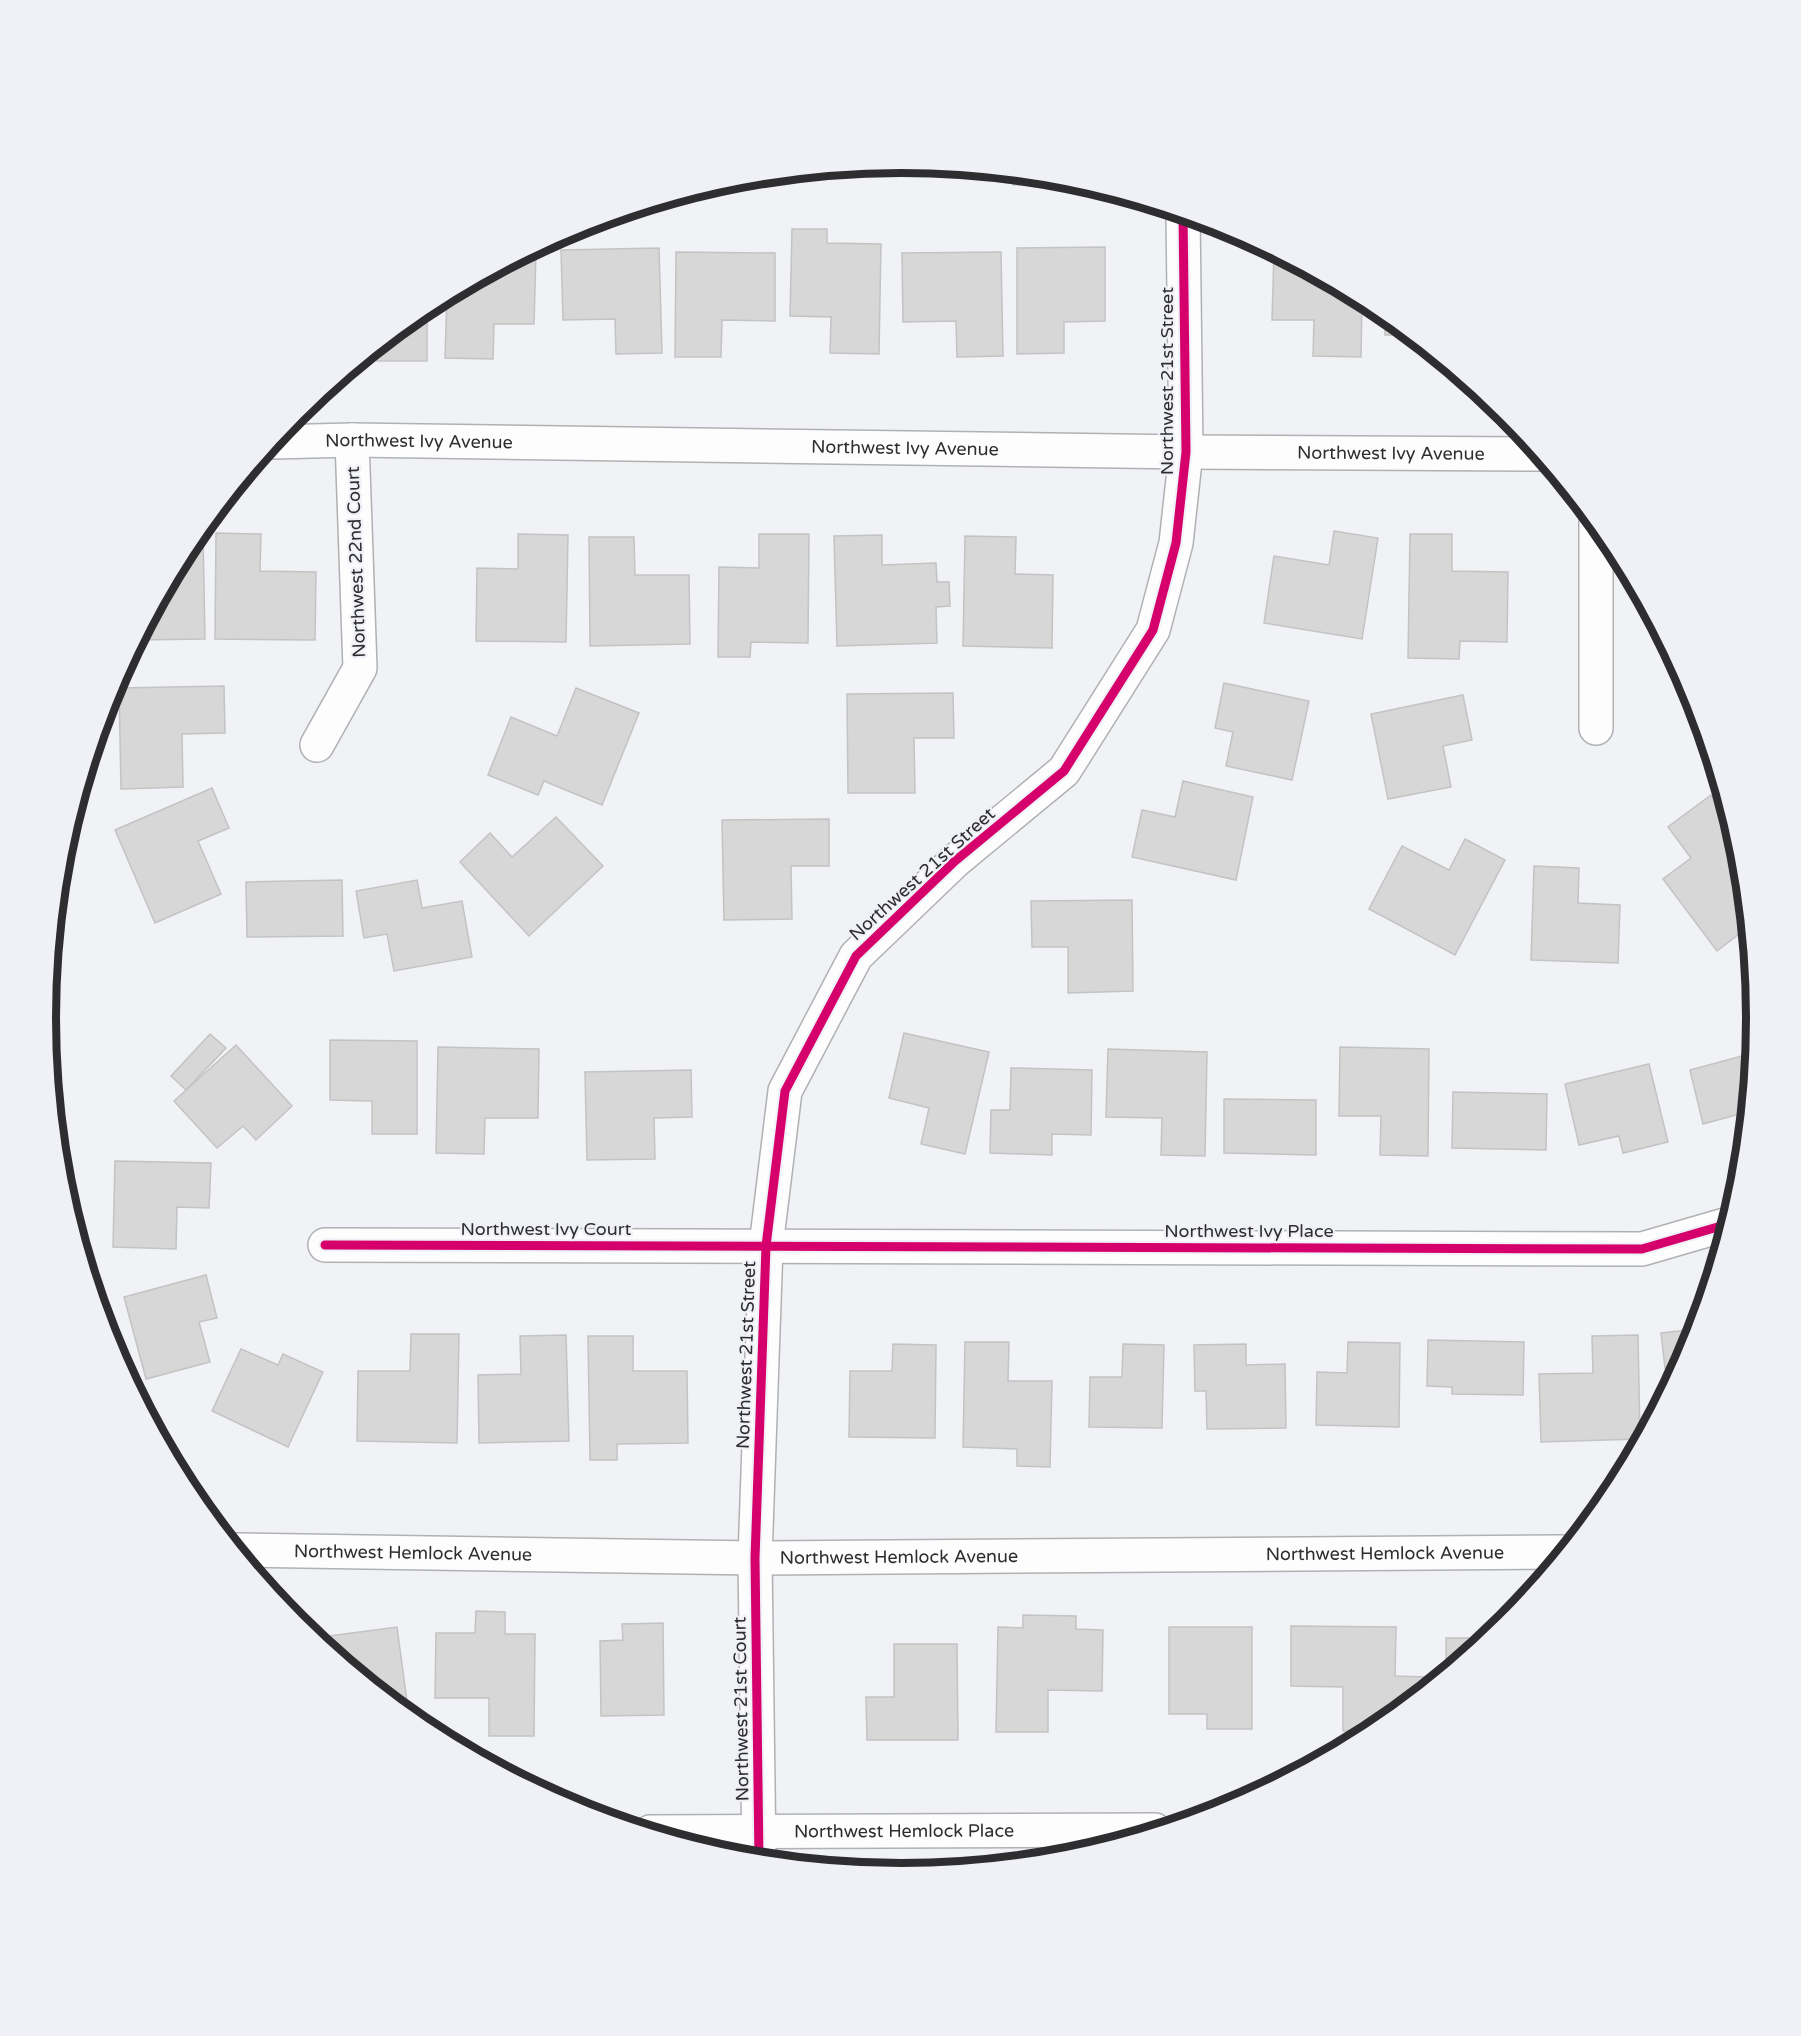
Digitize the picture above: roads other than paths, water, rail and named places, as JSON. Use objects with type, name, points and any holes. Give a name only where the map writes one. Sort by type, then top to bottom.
[{"type":"street","name":"Northwest 21st Street","points":[[755,1558],[766,1246],[784,1091],[856,956],[956,861],[1064,771],[1153,630],[1176,543],[1186,452],[1183,222]]},
{"type":"street","name":"Northwest 22nd Court","points":[[317,746],[360,668],[352,441]]},
{"type":"street","name":"Northwest Ivy Avenue","points":[[283,442],[1186,452],[1529,453]]},
{"type":"street","points":[[1596,539],[1596,728]]},
{"type":"street","name":"Northwest Ivy Place","points":[[766,1246],[1642,1249],[1719,1227]]},
{"type":"street","name":"Northwest Ivy Court","points":[[325,1245],[766,1246]]},
{"type":"street","name":"Northwest Hemlock Avenue","points":[[245,1550],[755,1558],[1555,1552]]},
{"type":"street","name":"Northwest 21st Court","points":[[755,1558],[759,1846]]},
{"type":"street","name":"Northwest Hemlock Place","points":[[701,1839],[759,1846],[1129,1831]]}]
